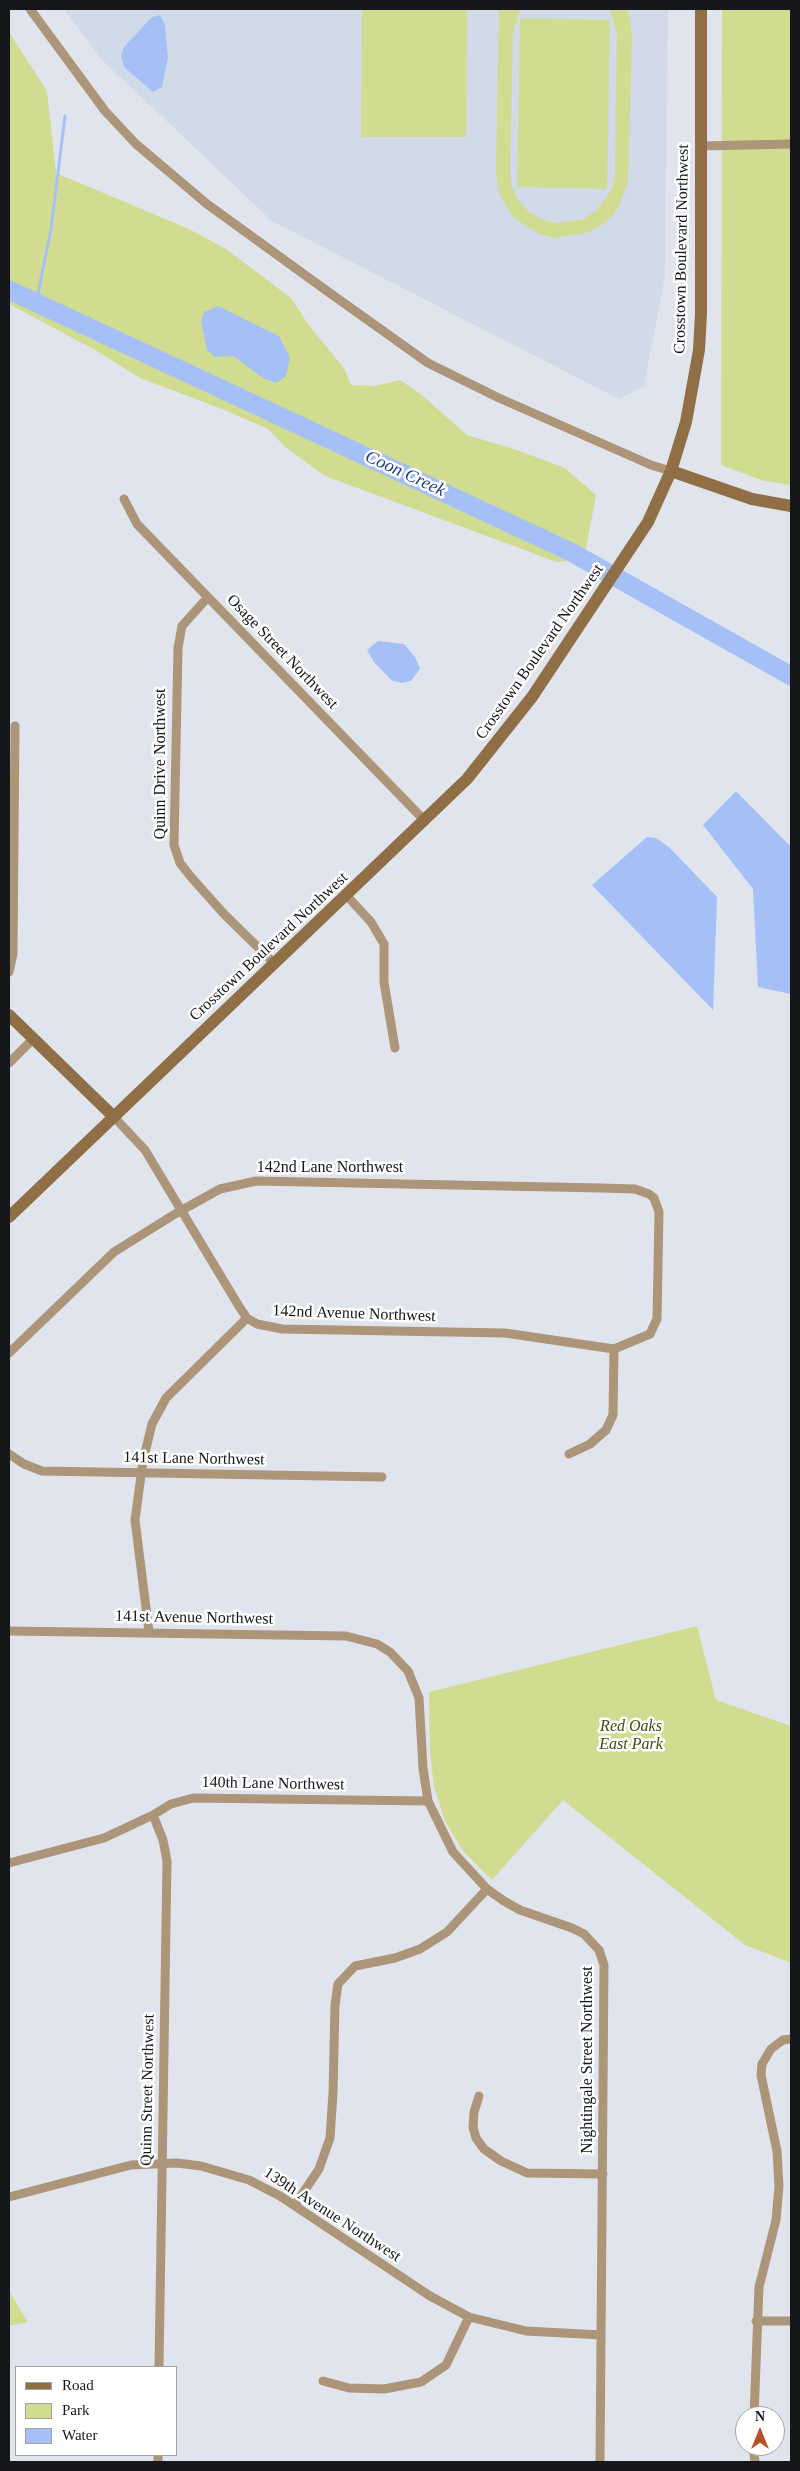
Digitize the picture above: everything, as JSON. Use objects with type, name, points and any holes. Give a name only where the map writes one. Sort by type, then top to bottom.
[{"type":"street","points":[[30,9],[105,111],[136,144],[207,204],[428,364],[499,398],[651,465],[752,499],[791,506]]},
{"type":"street","name":"Crosstown Boulevard Northwest","points":[[9,1217],[348,896],[464,783],[509,728],[602,594],[658,503],[671,471],[686,422],[699,350],[701,313],[701,9]]},
{"type":"street","points":[[700,146],[791,144]]},
{"type":"street","name":"Osage Street Northwest","points":[[124,499],[137,524],[425,821]]},
{"type":"street","name":"Quinn Drive Northwest","points":[[208,597],[182,626],[178,648],[174,845],[180,863],[191,877],[224,914],[275,964]]},
{"type":"street","points":[[9,972],[13,954],[15,726]]},
{"type":"street","points":[[348,896],[371,922],[384,944],[384,982],[395,1048]]},
{"type":"street","points":[[9,1015],[32,1040],[114,1117],[146,1150],[247,1318],[166,1398],[152,1424],[141,1473],[135,1520],[149,1632]]},
{"type":"street","points":[[9,1063],[32,1040]]},
{"type":"street","name":"142nd Lane Northwest","points":[[9,1352],[114,1252],[182,1210],[220,1190],[256,1181],[602,1188],[635,1190],[649,1194],[654,1198],[659,1212],[656,1319],[650,1334],[614,1349]]},
{"type":"street","name":"142nd Avenue Northwest","points":[[247,1318],[268,1328],[505,1333],[614,1349]]},
{"type":"street","points":[[569,1454],[590,1444],[606,1430],[613,1415],[614,1349]]},
{"type":"street","name":"141st Lane Northwest","points":[[9,1454],[24,1464],[42,1471],[382,1477]]},
{"type":"street","name":"141st Avenue Northwest","points":[[9,1631],[346,1636],[377,1644]]},
{"type":"street","name":"Nightingale Street Northwest","points":[[377,1644],[400,1661],[408,1671],[416,1690],[421,1717],[423,1768],[428,1800],[453,1852],[487,1889],[520,1910],[584,1934],[599,1950],[604,1965],[600,2462]]},
{"type":"street","name":"140th Lane Northwest","points":[[9,1863],[104,1838],[154,1815],[171,1804],[193,1798],[428,1800]]},
{"type":"street","name":"Quinn Street Northwest","points":[[154,1815],[163,1840],[167,1861],[159,2366]]},
{"type":"street","points":[[295,2205],[319,2169],[330,2138],[335,2005],[338,1984],[355,1966],[395,1958],[420,1949],[447,1932],[487,1889]]},
{"type":"street","points":[[754,2406],[756,2321],[759,2287],[778,2203],[777,2151],[761,2075],[765,2059],[776,2045],[783,2040],[791,2039]]},
{"type":"street","points":[[479,2096],[474,2112],[476,2138],[484,2149],[501,2161],[527,2173],[603,2174]]},
{"type":"street","name":"139th Avenue Northwest","points":[[9,2197],[131,2165],[202,2166],[249,2180],[295,2205],[430,2296],[469,2317],[526,2331],[601,2335]]},
{"type":"street","points":[[323,2381],[349,2388],[384,2389],[421,2382],[446,2365],[469,2317]]},
{"type":"street","points":[[756,2321],[791,2321]]},
{"type":"shaded area","points":[[64,9],[668,9],[665,277],[644,386],[619,399],[272,221],[100,58]]},
{"type":"green space","points":[[362,9],[467,9],[466,137],[361,137]]},
{"type":"green space","points":[[499,9],[520,9],[513,33],[510,172],[512,186],[518,200],[529,212],[541,219],[556,223],[584,219],[597,210],[612,189],[615,175],[617,34],[610,9],[626,9],[628,12],[632,35],[628,183],[619,206],[611,217],[599,227],[586,233],[555,238],[539,234],[514,218],[500,196],[496,173]]},
{"type":"green space","points":[[722,9],[791,9],[791,485],[764,481],[721,465]]},
{"type":"green space","points":[[520,18],[610,20],[607,189],[517,187]]},
{"type":"green space","points":[[9,32],[47,91],[56,173],[189,229],[226,249],[291,298],[310,327],[344,368],[351,385],[375,386],[400,380],[423,396],[467,435],[517,450],[565,468],[596,495],[584,559],[557,562],[325,476],[285,447],[268,429],[222,409],[140,378],[95,350],[9,304]]},
{"type":"green space","name":"Red Oaks East Park","points":[[697,1626],[716,1700],[791,1726],[791,1963],[745,1945],[563,1800],[492,1880],[463,1851],[445,1821],[434,1787],[430,1753],[429,1692]]},
{"type":"green space","points":[[9,2291],[28,2322],[9,2326]]},
{"type":"water","points":[[160,15],[165,25],[168,58],[162,87],[153,92],[124,67],[121,56],[124,47],[152,17]]},
{"type":"water","points":[[218,306],[279,336],[290,358],[286,376],[276,383],[263,378],[233,356],[215,357],[207,350],[201,322],[204,312]]},
{"type":"water","points":[[378,641],[404,644],[415,657],[420,669],[411,681],[401,683],[391,680],[374,662],[367,650]]},
{"type":"water","points":[[736,791],[791,847],[791,994],[758,987],[753,889],[703,825]]},
{"type":"water","points":[[647,837],[656,838],[669,847],[717,897],[713,1010],[592,885]]},
{"type":"waterway","points":[[36,303],[51,229],[65,116]]},
{"type":"waterway","name":"Coon Creek","points":[[9,290],[571,552],[791,676]]}]
